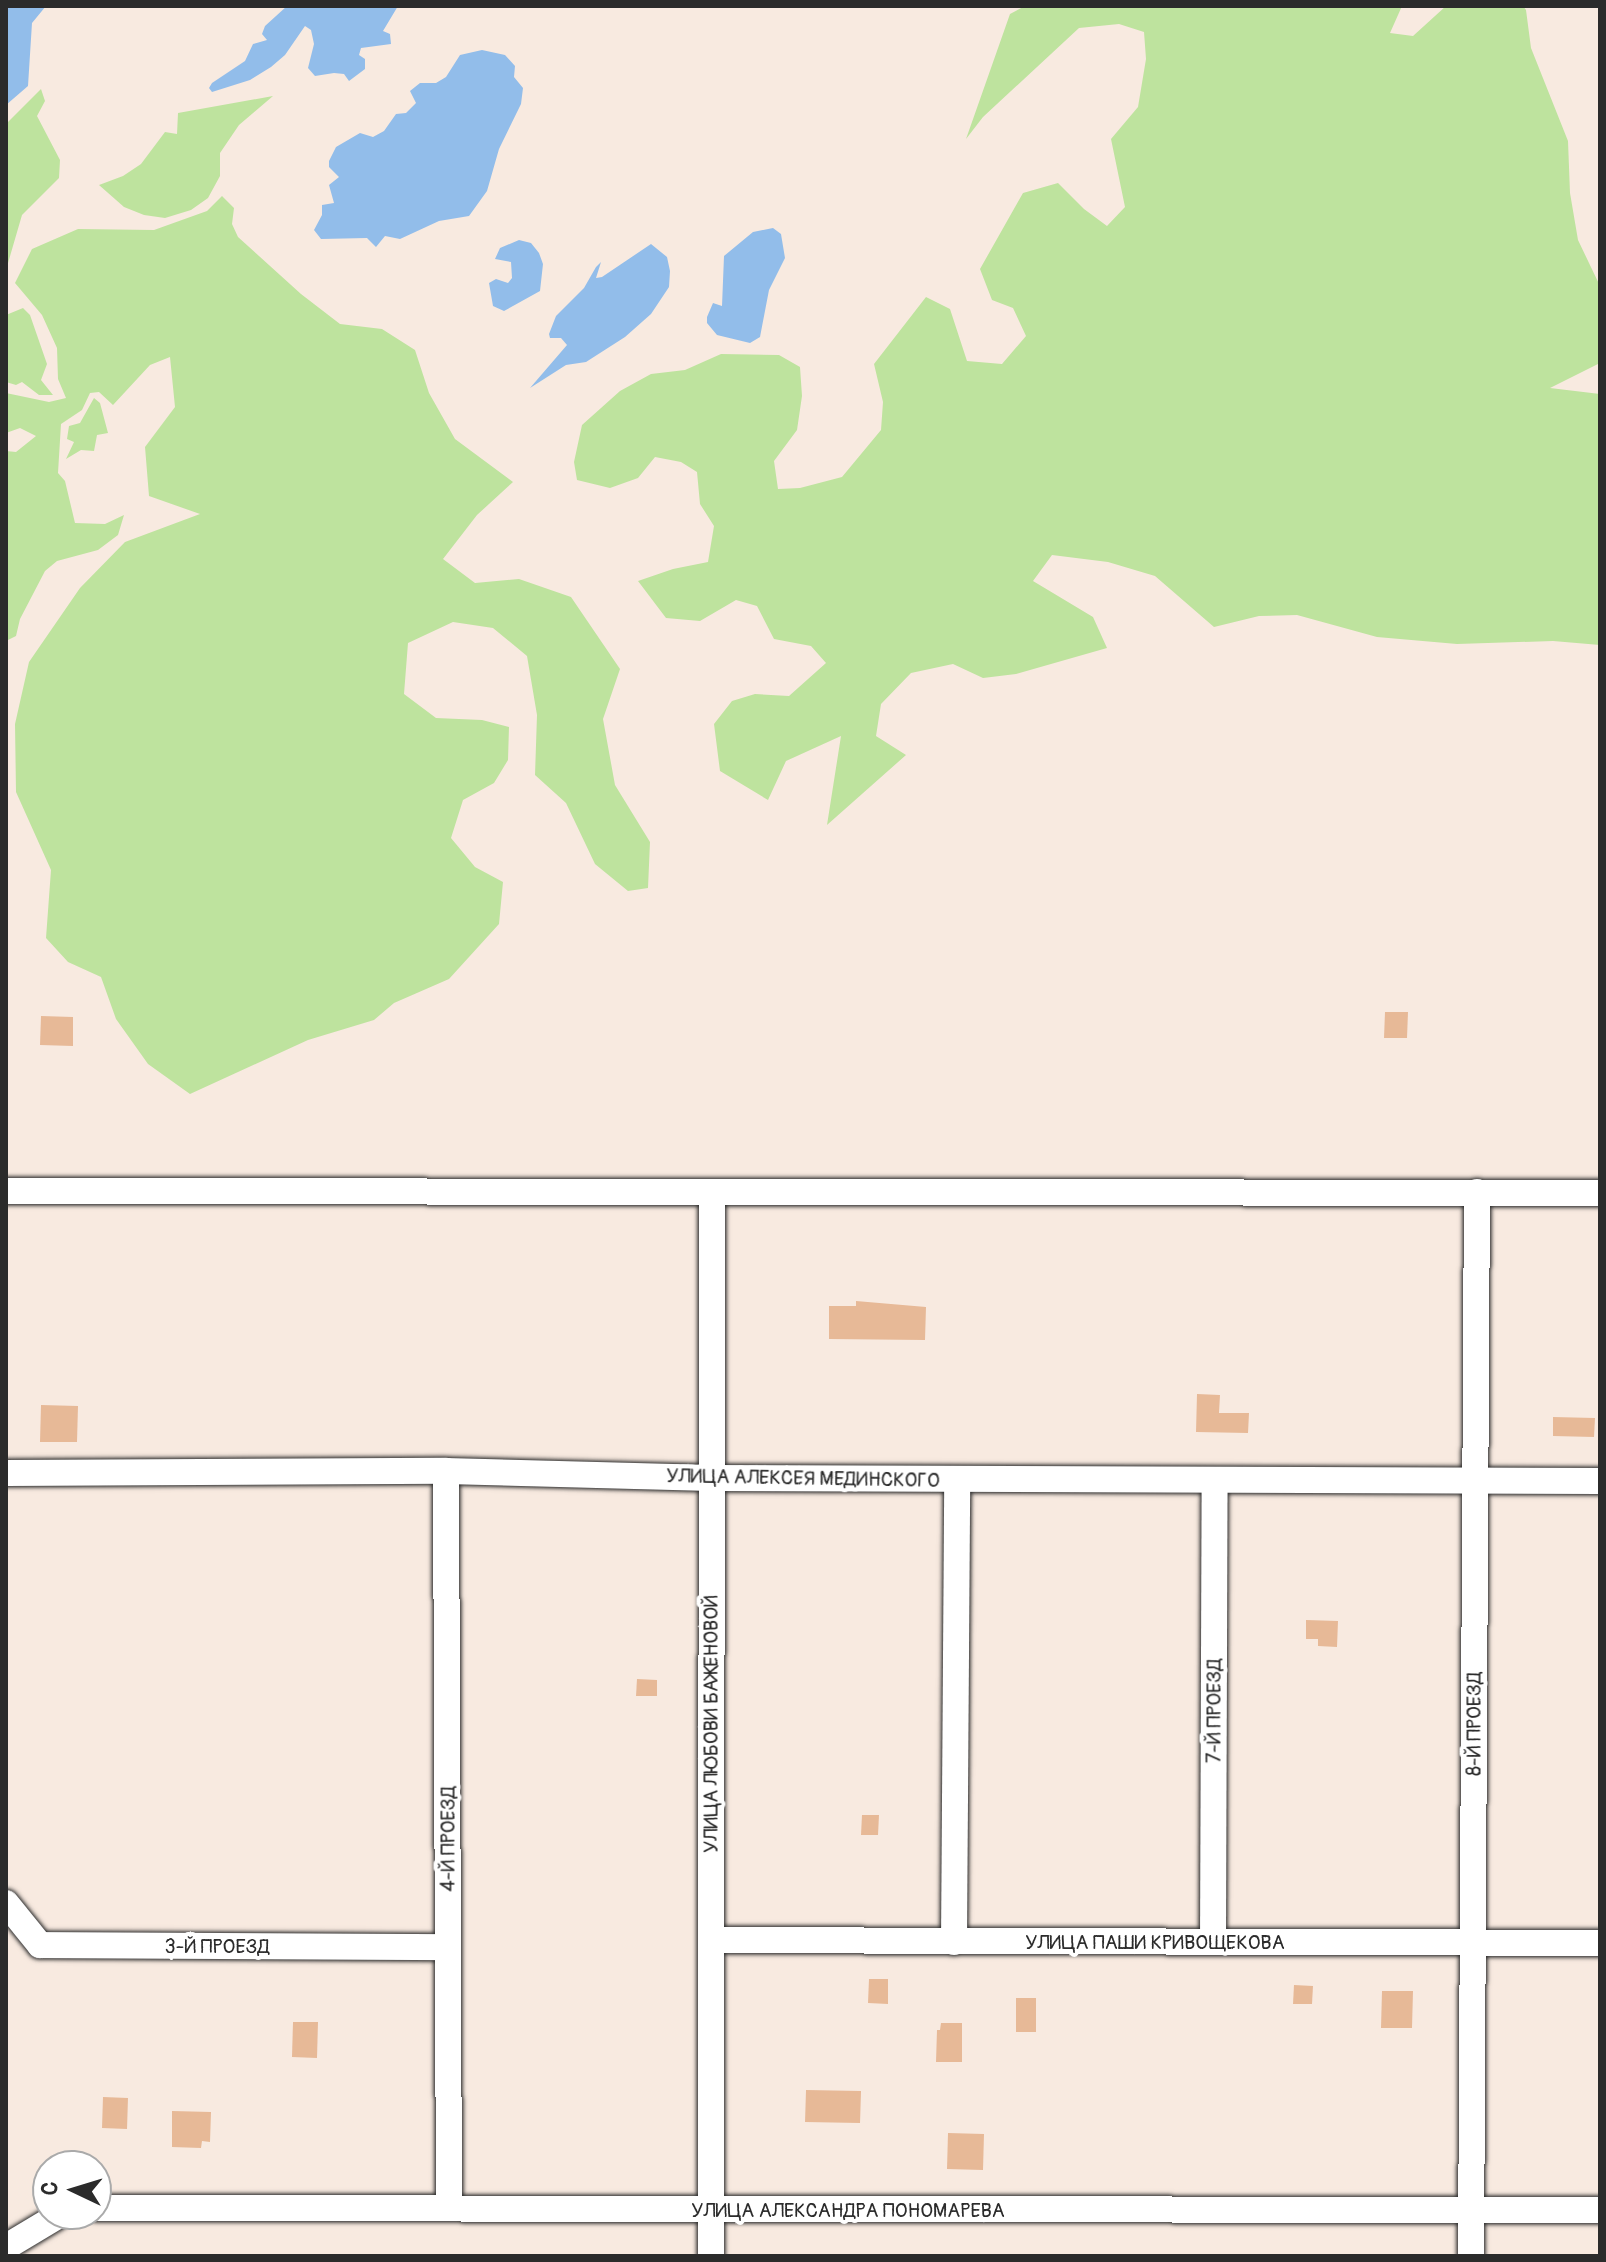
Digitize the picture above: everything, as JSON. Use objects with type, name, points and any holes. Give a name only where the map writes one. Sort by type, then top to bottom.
[{"type":"street","points":[[6,1191],[1600,1193]]},
{"type":"street","name":"УЛИЦА ЛЮБОВИ БАЖЕНОВОЙ","points":[[711,2256],[712,1192]]},
{"type":"street","name":"8-Й ПРОЕЗД","points":[[1471,2256],[1477,1192]]},
{"type":"street","name":"УЛИЦА АЛЕКСЕЯ МЕДИНСКОГО","points":[[6,1473],[446,1471],[711,1478],[1600,1481]]},
{"type":"street","name":"4-Й ПРОЕЗД","points":[[446,1471],[449,2206]]},
{"type":"street","points":[[954,1942],[957,1480]]},
{"type":"street","name":"7-Й ПРОЕЗД","points":[[1213,1942],[1215,1480]]},
{"type":"street","name":"3-Й ПРОЕЗД","points":[[8,1911],[40,1945],[448,1947]]},
{"type":"street","name":"УЛИЦА ПАШИ КРИВОЩЕКОВА","points":[[711,1940],[1600,1943]]},
{"type":"street","name":"УЛИЦА АЛЕКСАНДРА ПОНОМАРЕВА","points":[[112,2208],[1600,2210]]},
{"type":"street","points":[[6,2247],[34,2230]]},
{"type":"green space","points":[[1025,6],[1402,6],[1390,33],[1413,36],[1446,6],[1523,6],[1531,48],[1568,141],[1570,193],[1578,240],[1600,286],[1600,363],[1550,388],[1600,394],[1600,645],[1553,641],[1457,644],[1377,637],[1297,615],[1259,616],[1214,627],[1155,576],[1108,562],[1052,555],[1033,581],[1093,617],[1107,648],[1016,674],[983,678],[953,664],[911,673],[881,704],[876,736],[906,755],[827,825],[841,736],[786,761],[768,800],[720,771],[714,724],[732,701],[755,694],[789,696],[826,663],[811,646],[774,639],[757,606],[736,600],[700,621],[666,618],[638,581],[673,569],[708,562],[714,526],[700,504],[697,472],[681,462],[655,457],[638,478],[610,488],[577,480],[574,462],[582,425],[620,391],[651,374],[685,370],[721,354],[779,355],[800,367],[802,396],[797,430],[774,461],[778,489],[800,488],[842,477],[881,430],[883,402],[874,364],[926,297],[950,309],[967,361],[1002,364],[1026,336],[1013,308],[992,300],[980,269],[1023,193],[1058,183],[1107,226],[1125,207],[1111,139],[1138,107],[1146,59],[1144,32],[1119,24],[1079,28],[983,117],[966,139],[1010,14]]},
{"type":"green space","points":[[41,89],[45,101],[37,116],[60,160],[59,178],[22,215],[6,270],[6,124]]},
{"type":"green space","points":[[273,96],[239,125],[220,153],[220,176],[208,198],[191,210],[165,218],[144,215],[124,207],[99,185],[123,176],[141,164],[165,132],[177,134],[178,113]]},
{"type":"green space","points":[[222,196],[234,208],[232,224],[238,237],[301,294],[340,324],[382,329],[415,350],[429,393],[455,439],[513,482],[477,515],[443,559],[475,583],[519,579],[571,597],[620,669],[603,719],[615,785],[650,842],[648,888],[628,891],[595,864],[566,803],[535,775],[537,715],[527,656],[493,628],[453,622],[408,643],[404,694],[436,718],[482,720],[509,727],[508,760],[494,783],[463,800],[451,838],[475,867],[503,882],[499,924],[449,979],[394,1003],[374,1020],[308,1040],[190,1094],[148,1064],[116,1019],[101,977],[68,962],[46,938],[51,870],[16,792],[15,724],[29,662],[80,588],[125,542],[200,514],[149,496],[145,447],[175,407],[170,357],[150,365],[113,405],[99,392],[90,393],[82,410],[61,424],[58,473],[65,481],[75,523],[105,524],[124,515],[118,535],[98,550],[57,561],[45,571],[20,619],[16,636],[6,641],[6,451],[16,452],[36,436],[20,428],[6,433],[6,393],[49,402],[66,398],[58,379],[57,348],[42,315],[15,283],[32,249],[78,229],[154,230],[207,211]]},
{"type":"green space","points":[[23,308],[30,315],[47,364],[41,380],[53,395],[39,395],[22,382],[16,385],[6,382],[6,315]]},
{"type":"green space","points":[[94,398],[100,403],[108,433],[97,435],[94,451],[81,450],[66,459],[74,442],[67,439],[69,426],[80,423]]},
{"type":"water","points":[[6,6],[46,6],[32,23],[28,86],[6,105]]},
{"type":"water","points":[[287,6],[398,6],[383,31],[390,34],[391,44],[361,48],[359,55],[365,59],[365,69],[349,81],[344,74],[315,76],[308,68],[314,44],[311,30],[305,26],[285,55],[271,67],[250,80],[212,92],[209,88],[212,83],[245,61],[253,44],[267,40],[262,34],[265,26]]},
{"type":"water","points":[[482,50],[505,55],[515,66],[514,77],[523,88],[521,104],[499,149],[487,191],[469,216],[439,221],[400,239],[385,236],[376,247],[367,238],[321,239],[314,230],[322,215],[322,205],[334,203],[329,185],[339,177],[329,167],[329,161],[336,147],[360,133],[373,137],[384,131],[396,114],[406,113],[416,103],[410,91],[420,83],[436,83],[446,77],[460,55]]},
{"type":"water","points":[[773,228],[781,234],[785,258],[769,290],[760,337],[750,343],[717,335],[707,323],[707,317],[713,303],[722,306],[724,256],[753,232]]},
{"type":"water","points":[[519,240],[531,243],[539,253],[543,264],[540,291],[504,311],[493,306],[489,283],[496,279],[508,283],[512,278],[511,262],[495,259],[500,248]]},
{"type":"water","points":[[651,244],[667,257],[670,271],[669,287],[651,314],[625,337],[586,362],[566,365],[530,388],[567,345],[561,338],[550,338],[549,334],[556,316],[584,288],[596,267],[601,262],[596,278],[602,277]]},
{"type":"building","points":[[1385,1012],[1408,1012],[1407,1038],[1384,1038]]},
{"type":"building","points":[[41,1016],[73,1017],[73,1046],[40,1045]]},
{"type":"building","points":[[856,1301],[926,1307],[925,1340],[829,1339],[829,1306],[856,1306]]},
{"type":"building","points":[[1197,1394],[1220,1395],[1219,1413],[1249,1413],[1248,1433],[1196,1432]]},
{"type":"building","points":[[41,1405],[78,1406],[77,1442],[40,1442]]},
{"type":"building","points":[[1553,1417],[1595,1418],[1594,1437],[1553,1436]]},
{"type":"building","points":[[1306,1620],[1338,1621],[1337,1647],[1318,1646],[1318,1639],[1306,1639]]},
{"type":"building","points":[[637,1679],[657,1680],[657,1696],[636,1696]]},
{"type":"building","points":[[862,1815],[879,1815],[878,1835],[861,1835]]},
{"type":"building","points":[[869,1979],[888,1979],[888,2004],[868,2003]]},
{"type":"building","points":[[1294,1985],[1313,1986],[1312,2004],[1293,2004]]},
{"type":"building","points":[[1382,1991],[1413,1991],[1412,2028],[1381,2028]]},
{"type":"building","points":[[1016,1998],[1036,1998],[1036,2032],[1016,2032]]},
{"type":"building","points":[[293,2022],[318,2022],[317,2058],[292,2057]]},
{"type":"building","points":[[941,2023],[962,2023],[962,2062],[936,2062],[937,2030],[940,2030]]},
{"type":"building","points":[[806,2090],[861,2091],[860,2123],[805,2122]]},
{"type":"building","points":[[103,2097],[128,2098],[127,2129],[102,2128]]},
{"type":"building","points":[[172,2111],[211,2112],[210,2142],[202,2141],[201,2148],[172,2147]]},
{"type":"building","points":[[948,2133],[984,2134],[983,2170],[947,2169]]}]
